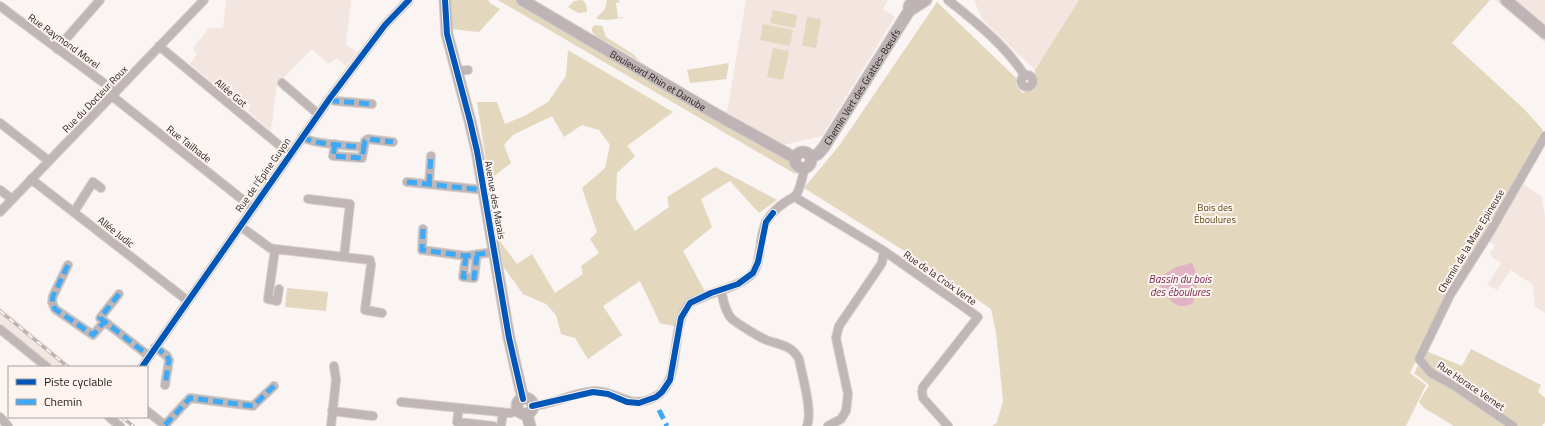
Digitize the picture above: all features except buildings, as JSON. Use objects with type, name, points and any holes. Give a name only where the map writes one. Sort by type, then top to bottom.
[{"type":"main road","name":"Boulevard Rhin et Danube","points":[[522,0],[714,113],[795,158]]},
{"type":"main road","name":"Chemin Vert des Grattes-Bœufs","points":[[909,11],[909,6],[913,0]]},
{"type":"main road","name":"Chemin Vert des Grattes-Bœufs","points":[[811,157],[818,154],[824,146],[909,11],[926,0]]},
{"type":"main road","points":[[1506,0],[1545,33]]},
{"type":"main road","name":"Avenue des Marais","points":[[445,2],[447,34],[462,71],[510,342],[523,399],[518,403],[526,410]]},
{"type":"main road","points":[[807,152],[811,157],[810,163],[804,168],[796,164],[795,158],[798,153],[807,152]]},
{"type":"main road","points":[[526,410],[530,426]]},
{"type":"street","points":[[57,49],[100,0]]},
{"type":"street","name":"Rue du Docteur Roux","points":[[0,212],[204,0]]},
{"type":"street","name":"Rue de l'Épine Guyon","points":[[143,366],[318,114],[385,25],[409,0]]},
{"type":"street","points":[[948,0],[973,20],[1010,56],[1025,76]]},
{"type":"street","name":"Rue Raymond Morel","points":[[0,6],[114,94]]},
{"type":"street","name":"Allée Got","points":[[159,46],[290,154]]},
{"type":"street","points":[[282,83],[318,114]]},
{"type":"street","name":"Rue Tailhade","points":[[114,94],[253,208]]},
{"type":"street","points":[[330,98],[335,101],[372,104]]},
{"type":"street","points":[[0,123],[49,161]]},
{"type":"street","name":"Chemin de la Mare Epineuse","points":[[1419,359],[1450,295],[1490,232],[1545,136]]},
{"type":"street","points":[[302,137],[305,140],[364,147],[365,141],[368,140],[393,142]]},
{"type":"street","points":[[428,184],[431,156]]},
{"type":"street","points":[[401,402],[516,412],[593,392],[608,394],[627,402],[639,402],[656,397],[662,392],[670,380],[681,318],[690,303],[738,284],[753,273],[758,262],[766,222],[776,209],[796,196],[804,168]]},
{"type":"street","name":"Allée Judic","points":[[31,179],[188,301]]},
{"type":"street","points":[[74,212],[93,182],[101,188]]},
{"type":"street","points":[[407,182],[484,190]]},
{"type":"street","points":[[0,190],[12,199]]},
{"type":"street","name":"Rue de la Croix Verte","points":[[796,196],[798,200],[884,251],[978,317],[923,387],[923,398],[948,426]]},
{"type":"street","points":[[308,199],[350,204],[344,257]]},
{"type":"street","points":[[240,226],[270,248],[370,260],[371,265],[365,310],[382,313]]},
{"type":"street","points":[[423,229],[422,250],[466,256],[494,252]]},
{"type":"street","points":[[275,249],[268,299],[277,301],[279,289]]},
{"type":"street","points":[[828,426],[841,419],[846,411],[848,394],[836,338],[839,326],[882,263],[884,251]]},
{"type":"street","points":[[466,256],[463,277],[474,278],[477,254]]},
{"type":"street","points":[[68,266],[53,296],[52,302],[55,309],[93,335],[104,322]]},
{"type":"street","points":[[721,290],[724,303],[731,318],[767,341],[786,346],[800,359],[809,410],[808,422],[806,426]]},
{"type":"street","points":[[119,294],[100,318],[149,356]]},
{"type":"street","points":[[0,329],[46,366]]},
{"type":"street","points":[[155,347],[168,356],[169,360],[165,385]]},
{"type":"street","name":"Rue Horace Vernet","points":[[1419,359],[1431,373],[1453,385],[1513,426]]},
{"type":"street","points":[[331,426],[336,380],[334,366]]},
{"type":"street","points":[[148,412],[166,426],[190,398],[253,406],[274,386]]},
{"type":"street","points":[[459,408],[457,422],[493,426]]},
{"type":"street","points":[[332,411],[373,416]]},
{"type":"street","points":[[501,426],[503,412]]},
{"type":"street","points":[[0,417],[8,426]]},
{"type":"street","points":[[110,418],[120,426]]},
{"type":"shaded area","points":[[226,0],[351,0],[346,45],[357,52],[346,66],[337,58],[328,64],[312,49],[277,84],[271,131],[248,111],[251,105],[243,100],[239,104],[190,64],[197,54],[193,48],[209,28],[223,28]]},
{"type":"shaded area","points":[[746,0],[888,0],[883,9],[895,17],[822,136],[783,145],[727,112]]},
{"type":"shaded area","points":[[974,0],[1079,0],[1035,70],[982,19]]},
{"type":"shaded area","points":[[1495,0],[1545,0],[1545,43],[1537,35]]},
{"type":"shaded area","points":[[1522,183],[1542,197],[1545,217],[1545,313],[1535,307],[1533,285],[1511,270],[1497,290],[1487,285],[1501,263],[1493,258],[1490,253],[1495,245],[1488,241]]},
{"type":"shaded area","points":[[0,307],[71,366],[54,366],[0,322]]},
{"type":"green space","points":[[450,0],[488,0],[500,9],[479,32],[452,29]]},
{"type":"green space","points":[[498,0],[515,0],[788,160],[792,169],[797,175]]},
{"type":"green space","points":[[582,0],[586,4],[587,12],[578,13],[568,7],[574,1]]},
{"type":"green space","points":[[607,0],[618,0],[620,2],[616,3],[618,18],[623,18],[608,20],[597,19],[597,17],[605,9]]},
{"type":"green space","name":"Bois des Éboulures","points":[[1079,0],[1490,0],[1452,43],[1524,109],[1543,130],[1410,373],[1426,385],[1406,426],[993,426],[997,422],[1003,401],[996,332],[991,309],[922,262],[804,188],[839,146],[937,2],[1016,78],[1016,85],[1022,93],[1029,91],[1036,84],[1035,70]]},
{"type":"green space","points":[[773,10],[797,15],[795,28],[770,23]]},
{"type":"green space","points":[[807,17],[821,19],[816,48],[802,46]]},
{"type":"green space","points":[[763,24],[793,30],[790,46],[760,40]]},
{"type":"green space","points":[[595,25],[602,26],[606,37],[633,54],[640,61],[597,37],[592,32],[592,28]]},
{"type":"green space","points":[[773,48],[789,51],[783,80],[767,77]]},
{"type":"green space","points":[[568,50],[673,112],[627,146],[635,156],[617,173],[616,199],[635,231],[669,207],[667,197],[715,167],[777,200],[759,213],[730,181],[701,199],[712,227],[683,251],[707,295],[690,303],[679,327],[660,323],[640,281],[603,306],[622,335],[588,359],[575,338],[561,334],[556,315],[546,304],[523,294],[503,266],[499,240],[517,264],[532,254],[555,293],[583,274],[581,266],[599,253],[590,239],[597,232],[582,188],[605,168],[610,145],[599,130],[582,125],[564,137],[552,116],[513,135],[504,145],[511,163],[489,180],[477,102],[497,102],[505,124],[526,115],[548,102],[566,76]]},
{"type":"green space","points":[[729,63],[726,79],[690,83],[687,70]]},
{"type":"green space","points":[[287,288],[328,292],[326,311],[285,307]]},
{"type":"green space","points":[[1471,349],[1541,385],[1538,392],[1545,398],[1545,422],[1542,426],[1454,426],[1424,408],[1419,402],[1429,385],[1414,373],[1426,351],[1462,366]]},
{"type":"water","name":"Bassin du bois des éboulures","points":[[1192,263],[1196,273],[1197,282],[1193,303],[1186,306],[1180,306],[1175,304],[1167,296],[1156,280],[1176,267]]},
{"type":"railway","points":[[0,311],[67,366]]},
{"type":"railway","points":[[123,418],[133,426]]},
{"type":"marked path","points":[[330,98],[335,101],[372,104]]},
{"type":"marked path","points":[[302,137],[322,143],[364,147],[365,141],[368,139],[393,142]]},
{"type":"marked path","points":[[335,144],[333,156],[362,158],[364,147]]},
{"type":"marked path","points":[[429,184],[431,156]]},
{"type":"marked path","points":[[407,182],[484,190]]},
{"type":"marked path","points":[[423,229],[422,250],[466,256],[493,252]]},
{"type":"marked path","points":[[466,256],[463,277],[474,278],[477,254]]},
{"type":"marked path","points":[[68,265],[53,296],[52,302],[55,309],[93,335],[104,322]]},
{"type":"marked path","points":[[119,294],[100,318],[149,356]]},
{"type":"marked path","points":[[155,347],[167,356],[169,360],[165,385]]},
{"type":"marked path","points":[[165,425],[190,398],[253,406],[274,386]]},
{"type":"marked path","points":[[659,410],[667,426]]},
{"type":"cycle path","points":[[143,366],[330,98],[385,25],[409,0]]},
{"type":"cycle path","points":[[445,0],[447,34],[477,151],[509,338],[523,399]]},
{"type":"cycle path","points":[[532,406],[593,392],[608,394],[627,402],[639,403],[656,397],[662,392],[670,380],[681,318],[690,303],[711,293],[738,284],[753,273],[758,262],[766,222],[773,213]]}]
